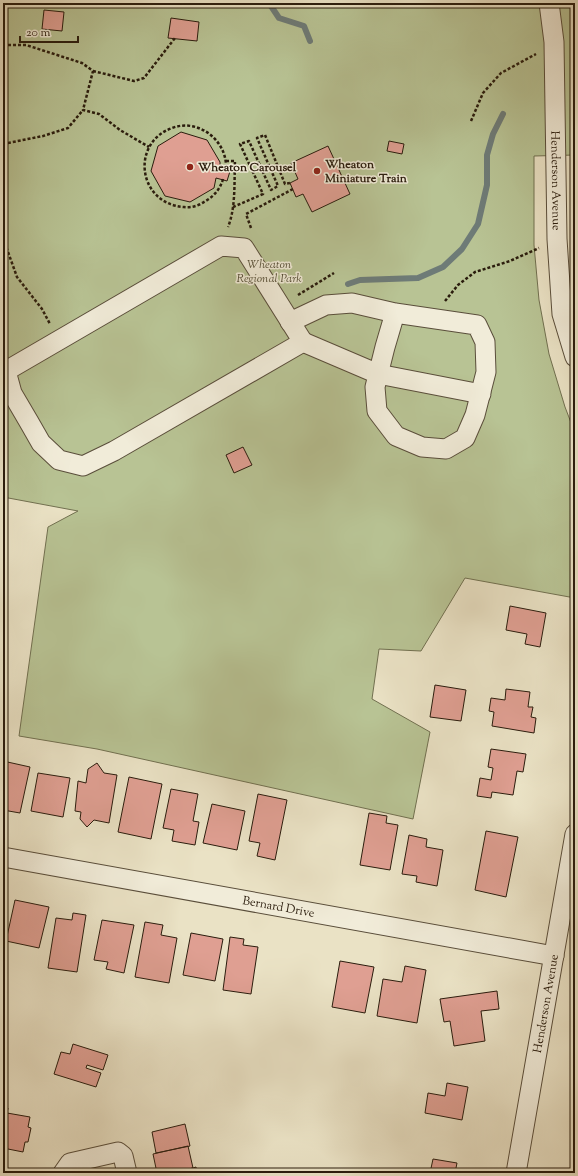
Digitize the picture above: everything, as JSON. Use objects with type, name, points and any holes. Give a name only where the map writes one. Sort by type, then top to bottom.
[{"type":"street","name":"Henderson Avenue","points":[[548,3],[554,42],[557,239],[562,314],[575,357]]},
{"type":"street","points":[[303,342],[114,451],[83,466],[58,460],[41,443],[8,395],[6,371],[221,246],[244,248],[303,342],[378,374],[481,394]]},
{"type":"street","points":[[285,314],[326,305],[352,302],[396,312],[477,325],[486,342],[486,372],[481,394],[475,415],[465,438],[446,449],[422,447],[396,436],[377,411],[375,387],[385,346],[396,312]]},
{"type":"street","name":"Henderson Avenue","points":[[516,1173],[575,834]]},
{"type":"street","name":"Bernard Drive","points":[[3,857],[554,956]]},
{"type":"street","points":[[62,1173],[70,1163],[118,1152],[123,1156],[127,1173]]},
{"type":"path","points":[[3,45],[26,45],[82,63],[93,71],[134,81],[144,78],[175,38]]},
{"type":"path","points":[[471,121],[482,93],[501,73],[554,42]]},
{"type":"path","points":[[3,144],[43,136],[68,128],[83,110],[93,71]]},
{"type":"path","points":[[83,110],[99,114],[120,130],[149,147]]},
{"type":"path","points":[[223,180],[221,186],[213,197],[202,204],[189,208],[176,206],[164,202],[154,193],[147,182],[144,169],[146,156],[149,147],[161,133],[174,127],[188,126],[201,129],[213,136],[221,148],[226,161],[226,166]]},
{"type":"path","points":[[234,207],[263,194],[240,144],[249,140],[271,190],[278,186],[257,138],[265,135],[285,184],[290,183]]},
{"type":"path","points":[[221,246],[232,217],[234,207],[234,161],[226,161]]},
{"type":"path","points":[[251,228],[246,214],[293,189]]},
{"type":"path","points":[[3,238],[17,277],[42,309]]},
{"type":"path","points":[[438,318],[445,301],[458,285],[475,272],[510,261],[557,239]]},
{"type":"path","points":[[285,314],[334,273]]},
{"type":"green space","name":"Wheaton Regional Park","points":[[3,3],[575,3],[575,155],[534,156],[534,245],[539,300],[549,354],[565,407],[575,433],[575,598],[465,578],[421,651],[379,649],[372,699],[430,732],[413,819],[97,749],[19,736],[48,527],[78,511],[3,497]]},
{"type":"building","points":[[44,10],[64,12],[62,31],[42,29]]},
{"type":"building","points":[[171,18],[199,22],[197,41],[168,38]]},
{"type":"building","name":"Wheaton Carousel","points":[[181,132],[207,140],[220,162],[220,165],[231,168],[227,181],[216,178],[214,188],[190,202],[165,196],[151,171],[158,146]]},
{"type":"building","points":[[389,141],[404,144],[402,154],[387,151]]},
{"type":"building","name":"Wheaton Miniature Train","points":[[328,146],[350,194],[312,212],[303,194],[296,197],[290,183],[298,179],[291,163]]},
{"type":"building","points":[[243,447],[252,465],[234,473],[226,455]]},
{"type":"building","points":[[510,606],[546,613],[540,647],[525,644],[527,634],[506,630]]},
{"type":"building","points":[[435,685],[466,690],[461,721],[430,717]]},
{"type":"building","points":[[506,689],[530,692],[528,707],[533,707],[531,717],[536,718],[534,733],[492,726],[494,712],[489,711],[491,698],[505,700]]},
{"type":"building","points":[[491,749],[526,754],[523,772],[517,771],[513,795],[492,792],[491,798],[477,796],[480,778],[491,780],[493,768],[488,767]]},
{"type":"building","points":[[3,761],[30,767],[20,813],[3,810]]},
{"type":"building","points":[[97,763],[104,773],[117,775],[109,823],[94,820],[87,827],[80,819],[81,812],[75,811],[78,781],[86,783],[88,769]]},
{"type":"building","points":[[38,773],[70,778],[63,817],[31,811]]},
{"type":"building","points":[[129,777],[162,784],[151,839],[118,832]]},
{"type":"building","points":[[171,789],[198,794],[193,821],[199,822],[195,845],[172,841],[174,830],[163,828]]},
{"type":"building","points":[[258,794],[287,800],[275,860],[257,856],[260,843],[249,841]]},
{"type":"building","points":[[212,804],[245,811],[237,850],[203,843]]},
{"type":"building","points":[[369,813],[387,816],[386,823],[398,825],[390,870],[360,865]]},
{"type":"building","points":[[486,831],[518,837],[506,897],[475,890]]},
{"type":"building","points":[[409,835],[427,839],[426,847],[443,850],[437,886],[416,882],[417,876],[402,874]]},
{"type":"building","points":[[15,900],[49,907],[39,948],[6,941]]},
{"type":"building","points":[[73,913],[86,915],[77,972],[48,968],[56,918],[72,920]]},
{"type":"building","points":[[102,920],[134,925],[124,973],[106,969],[108,962],[94,960]]},
{"type":"building","points":[[145,922],[163,925],[161,935],[177,938],[169,983],[135,977]]},
{"type":"building","points":[[191,933],[223,939],[215,981],[183,975]]},
{"type":"building","points":[[230,937],[244,939],[243,945],[258,947],[251,994],[223,990]]},
{"type":"building","points":[[340,961],[374,967],[365,1013],[332,1007]]},
{"type":"building","points":[[405,966],[426,970],[417,1023],[377,1016],[383,979],[402,982]]},
{"type":"building","points":[[497,991],[499,1009],[481,1011],[485,1041],[454,1046],[450,1021],[444,1022],[440,999]]},
{"type":"building","points":[[73,1044],[108,1055],[103,1070],[87,1065],[86,1068],[101,1073],[96,1087],[54,1074],[61,1052],[70,1054]]},
{"type":"building","points":[[447,1083],[468,1087],[462,1120],[425,1113],[428,1093],[445,1096]]},
{"type":"building","points":[[3,1107],[8,1108],[3,1135]]},
{"type":"building","points":[[7,1113],[30,1117],[28,1127],[31,1128],[28,1142],[25,1142],[23,1152],[3,1148],[3,1135]]},
{"type":"building","points":[[185,1124],[190,1146],[156,1153],[152,1132]]},
{"type":"building","points":[[188,1146],[193,1168],[169,1173],[157,1173],[153,1154]]},
{"type":"building","points":[[433,1159],[457,1163],[455,1173],[430,1173]]},
{"type":"building","points":[[196,1167],[197,1173],[169,1173],[193,1168]]},
{"type":"waterway","points":[[269,3],[279,18],[304,26],[310,41]]},
{"type":"waterway","points":[[348,284],[360,280],[418,278],[443,267],[462,249],[478,224],[487,185],[487,155],[493,134],[503,114]]},
{"type":"place","name":"Wheaton Carousel","points":[[190,167]]},
{"type":"place","name":"Wheaton Miniature Train","points":[[317,171]]}]
